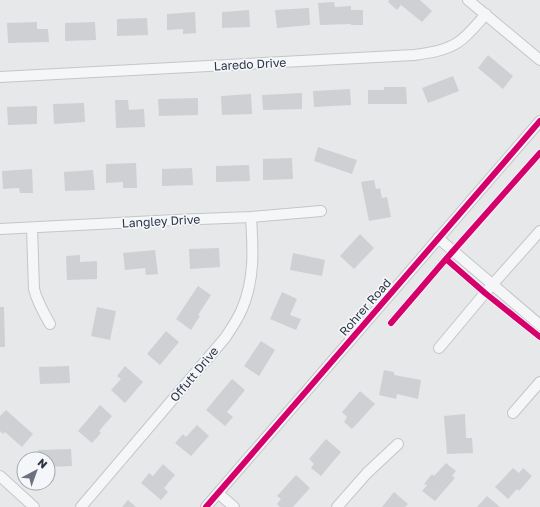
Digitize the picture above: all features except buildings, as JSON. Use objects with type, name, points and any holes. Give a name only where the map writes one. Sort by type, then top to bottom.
[{"type":"street","points":[[468,0],[540,60]]},
{"type":"street","name":"Laredo Drive","points":[[0,77],[414,55],[444,49],[456,44],[476,26],[486,14]]},
{"type":"street","name":"Rohrer Road","points":[[206,507],[540,121]]},
{"type":"street","name":"Langley Drive","points":[[0,229],[251,217],[321,211]]},
{"type":"street","name":"Offutt Drive","points":[[81,507],[225,338],[235,323],[248,291],[252,274],[253,256],[251,217]]},
{"type":"street","points":[[32,228],[34,289],[36,297],[50,324]]},
{"type":"street","points":[[438,348],[540,231]]},
{"type":"street","points":[[438,238],[540,325]]},
{"type":"street","points":[[512,413],[540,382]]},
{"type":"street","points":[[337,507],[367,472],[398,444]]},
{"type":"street","points":[[0,476],[34,507]]},
{"type":"street","points":[[218,493],[234,507]]},
{"type":"cycle path","points":[[206,507],[540,121]]},
{"type":"cycle path","points":[[540,153],[446,259],[485,293],[540,337]]},
{"type":"cycle path","points":[[391,323],[446,259]]}]
